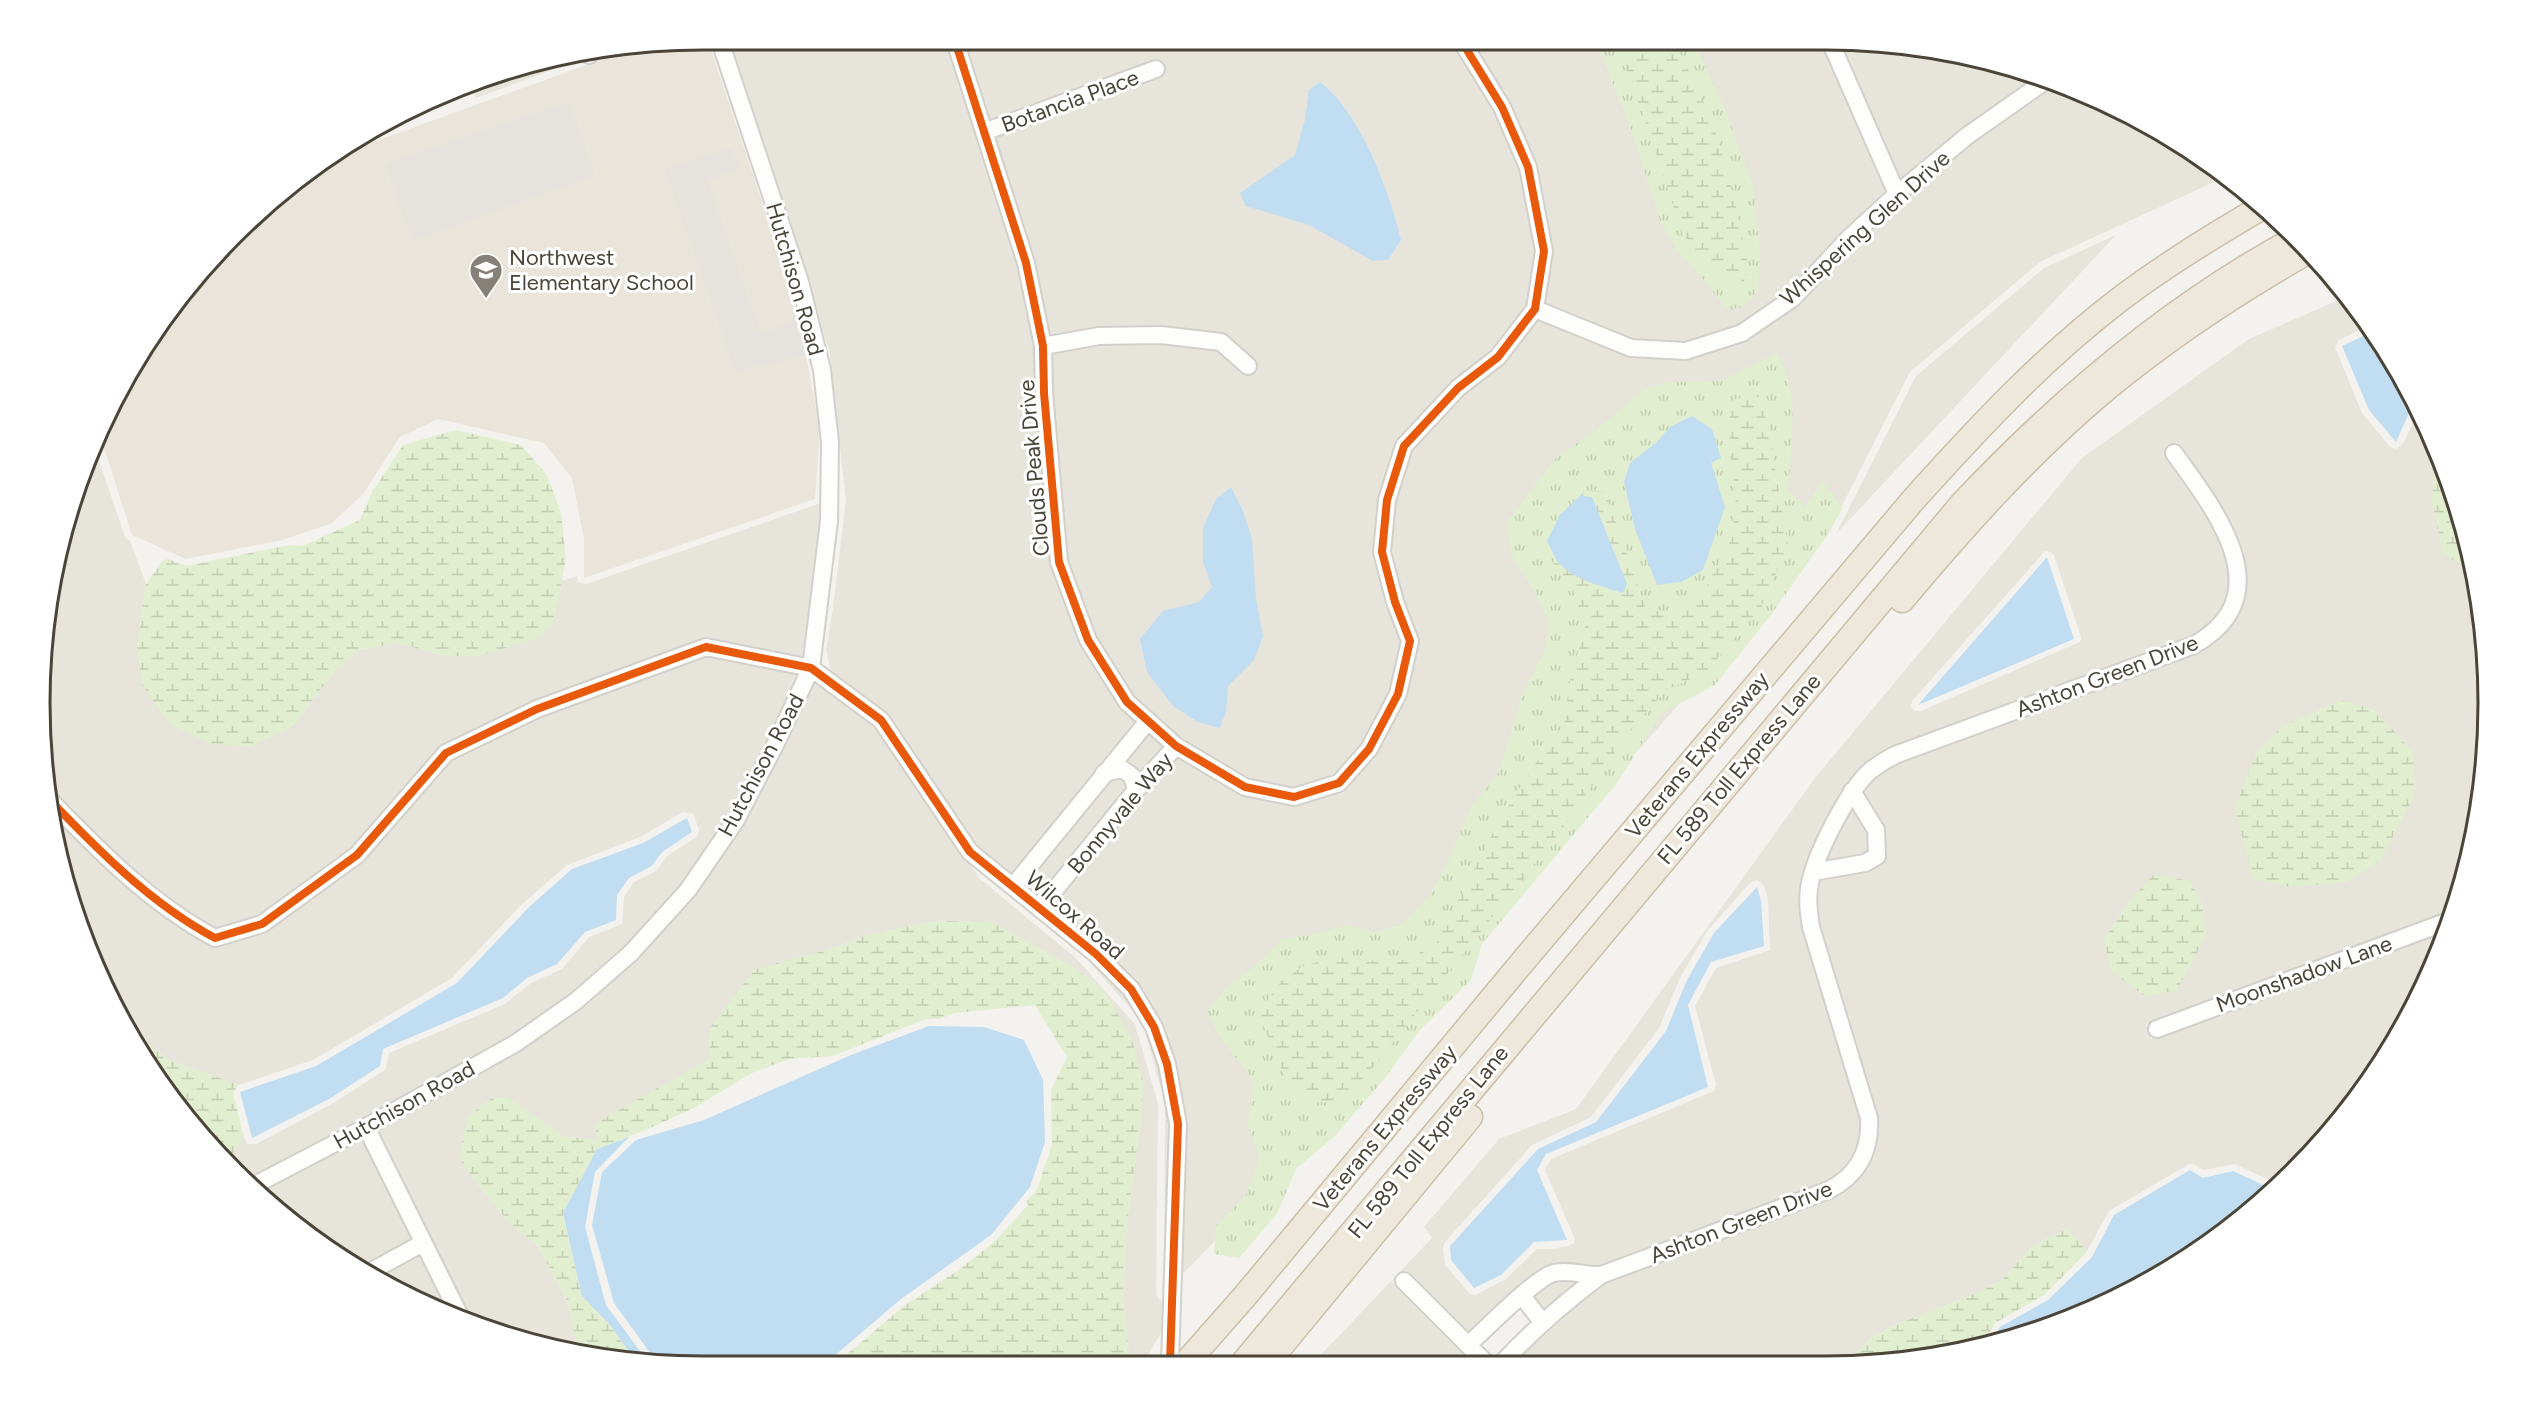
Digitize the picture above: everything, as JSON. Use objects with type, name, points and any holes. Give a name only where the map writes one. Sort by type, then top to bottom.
[{"type":"highway","name":"Veterans Expressway","points":[[1192,1356],[1245,1296],[1525,959],[1964,443],[2035,372],[2119,300],[2186,253],[2255,212]]},
{"type":"highway","name":"FL 589 Toll Express Lane","points":[[1250,1356],[1562,979],[1969,496],[2037,428],[2136,343],[2227,279],[2288,243]]},
{"type":"highway","points":[[1273,1356],[1568,997],[1912,588],[1982,509],[2058,432],[2106,388],[2237,292],[2300,256]]},
{"type":"street","name":"Hutchison Road","points":[[261,1183],[516,1043],[576,1001],[631,953],[688,890],[736,820],[811,668],[829,521],[830,442],[822,370],[800,282],[723,50]]},
{"type":"street","name":"Clouds Peak Drive","points":[[958,50],[1026,263],[1043,346],[1044,393],[1059,562],[1088,640],[1127,702],[1176,746],[1245,787],[1294,797],[1339,783],[1369,749],[1398,694],[1410,641],[1395,602],[1382,552],[1387,500],[1404,446],[1458,388],[1498,357],[1535,309],[1544,251],[1528,167],[1502,107],[1467,50]]},
{"type":"street","points":[[1834,50],[1897,194]]},
{"type":"street","name":"Botancia Place","points":[[984,132],[1156,69]]},
{"type":"street","name":"Whispering Glen Drive","points":[[1535,309],[1631,348],[1686,351],[1742,333],[1793,298],[1849,238],[1897,194],[1967,136],[2038,86]]},
{"type":"street","points":[[1043,346],[1099,336],[1161,335],[1221,342],[1248,366]]},
{"type":"street","name":"Ashton Green Drive","points":[[1468,1345],[1522,1296],[1552,1273],[1601,1275],[1829,1190],[1849,1177],[1864,1156],[1868,1143],[1869,1118],[1811,927],[1808,901],[1813,872],[1852,791],[1871,770],[1895,755],[2193,645],[2216,629],[2227,616],[2236,597],[2239,580],[2235,559],[2215,513],[2174,453]]},
{"type":"street","points":[[58,809],[105,857],[192,925],[215,938],[262,924],[357,855],[446,753],[537,709],[706,647],[811,668]]},
{"type":"street","name":"Wilcox Road","points":[[811,668],[881,720],[970,852],[1014,885],[1096,954],[1131,989],[1154,1027],[1167,1064],[1178,1124],[1170,1356]]},
{"type":"street","name":"Bonnyvale Way","points":[[1014,885],[1148,721]]},
{"type":"street","name":"Bonnyvale Way","points":[[1040,908],[1136,790],[1176,746]]},
{"type":"street","points":[[1104,773],[1122,769],[1132,776],[1136,790]]},
{"type":"street","points":[[1813,872],[1865,863],[1877,856],[1876,830],[1852,791]]},
{"type":"street","name":"Moonshadow Lane","points":[[2157,1029],[2438,925]]},
{"type":"street","points":[[366,1127],[455,1307]]},
{"type":"street","points":[[377,1268],[423,1243]]},
{"type":"street","name":"Ashton Green Drive","points":[[1509,1356],[1543,1323],[1601,1275]]},
{"type":"street","points":[[1404,1281],[1479,1356]]},
{"type":"street","points":[[1522,1296],[1543,1323]]},
{"type":"shaded area","name":"Northwest Elementary School","points":[[711,50],[783,264],[806,355],[820,430],[815,499],[584,578],[584,539],[572,478],[544,443],[438,419],[400,437],[363,494],[332,523],[283,540],[186,559],[132,535],[103,444],[137,376],[184,305],[241,241],[305,184],[362,146],[612,56],[660,51]]},
{"type":"shaded area","points":[[731,50],[1867,51],[1952,62],[2034,84],[2074,99],[2151,137],[2217,181],[2040,262],[1910,372],[1826,537],[1598,796],[1260,1195],[1164,1293],[1165,1103],[1142,1021],[1081,953],[985,874],[893,725],[831,671],[826,650],[846,500],[829,350]]},
{"type":"shaded area","points":[[572,63],[476,98],[474,91],[493,84]]},
{"type":"shaded area","points":[[570,101],[595,175],[413,241],[384,164]]},
{"type":"shaded area","points":[[730,148],[740,167],[708,181],[761,334],[798,319],[806,355],[735,372],[665,169]]},
{"type":"shaded area","points":[[2116,235],[1836,534],[1916,376],[2044,268]]},
{"type":"shaded area","points":[[2339,300],[2360,330],[2339,340],[2335,347],[2362,413],[2390,447],[2396,449],[2403,444],[2414,422],[2433,467],[2432,502],[2462,562],[2465,575],[2472,617],[2478,702],[2472,788],[2465,830],[2442,914],[2146,1025],[2151,1039],[2435,933],[2410,991],[2390,1029],[2343,1100],[2315,1133],[2269,1180],[2234,1164],[2204,1170],[2189,1164],[2109,1211],[2087,1251],[2067,1229],[2032,1246],[2003,1279],[1982,1291],[1890,1327],[1871,1338],[1854,1355],[1521,1356],[1572,1309],[1561,1298],[1545,1311],[1533,1297],[1548,1283],[1537,1273],[1469,1333],[1405,1270],[1392,1282],[1467,1356],[1320,1356],[1432,1238],[1424,1227],[1499,1139],[1576,1109],[1815,778],[2082,458],[2249,339]],"holes":[[[2045,551],[2054,555],[2081,637],[2080,642],[1921,711],[1914,711],[1911,707],[1912,701]],[[1757,880],[1764,885],[1768,901],[1770,950],[1716,968],[1695,1006],[1716,1085],[1714,1091],[1551,1159],[1545,1170],[1575,1239],[1574,1243],[1552,1249],[1537,1249],[1506,1279],[1475,1295],[1470,1294],[1445,1265],[1443,1247],[1445,1242],[1532,1145],[1591,1117],[1659,1028],[1680,978],[1707,931],[1751,882]]]},
{"type":"shaded area","points":[[98,457],[125,537],[130,541],[146,584],[137,648],[292,727],[334,672],[359,650],[398,643],[444,656],[478,656],[537,638],[553,623],[561,581],[577,576],[578,582],[586,584],[821,503],[821,521],[803,657],[708,639],[534,702],[442,746],[351,850],[258,917],[217,929],[197,919],[112,851],[56,794],[51,745],[51,660],[55,617],[72,533]]},
{"type":"shaded area","points":[[706,655],[799,673],[729,817],[681,886],[625,948],[571,995],[512,1036],[255,1177],[232,1155],[243,1134],[247,1144],[256,1144],[332,1104],[386,1069],[389,1053],[505,1004],[531,983],[562,969],[589,937],[622,924],[624,897],[634,882],[656,871],[667,856],[698,836],[699,829],[693,814],[683,812],[640,837],[567,865],[522,904],[452,978],[313,1060],[239,1085],[169,1060],[145,1041],[99,952],[72,872],[61,823],[99,863],[186,932],[210,945],[267,930],[362,861],[451,759],[541,717]]},
{"type":"shaded area","points":[[814,681],[874,726],[980,879],[1076,958],[1105,991],[1075,968],[991,922],[937,921],[867,935],[827,950],[710,1028],[709,1059],[652,1094],[597,1141],[563,1136],[507,1097],[491,1099],[468,1116],[478,1185],[508,1221],[539,1248],[568,1302],[576,1343],[533,1333],[468,1312],[377,1130],[521,1049],[695,894],[744,824]]},
{"type":"shaded area","points":[[1105,991],[1135,1024],[1158,1104],[1156,1294],[1159,1299],[1163,1300],[1162,1331],[1147,1356],[1129,1356],[1123,1302],[1126,1233],[1142,1110]]},
{"type":"shaded area","points":[[362,1138],[412,1240],[369,1264],[305,1221],[267,1188]]},
{"type":"shaded area","points":[[419,1254],[443,1301],[414,1288],[385,1273]]},
{"type":"green space","points":[[1600,50],[1698,50],[1725,110],[1753,186],[1760,254],[1758,289],[1746,305],[1728,311],[1678,252],[1660,220],[1633,134]]},
{"type":"green space","points":[[1618,50],[1678,50],[1708,112],[1727,170],[1749,272],[1739,289],[1716,271],[1683,235],[1641,109]]},
{"type":"green space","points":[[1777,353],[1784,369],[1792,403],[1788,491],[1805,507],[1822,481],[1843,508],[1826,537],[1770,616],[1715,685],[1661,713],[1617,783],[1482,944],[1471,980],[1419,1031],[1385,1078],[1334,1137],[1296,1169],[1277,1214],[1239,1258],[1214,1254],[1216,1226],[1246,1195],[1260,1157],[1248,1126],[1253,1080],[1219,1036],[1207,1011],[1229,985],[1258,964],[1281,940],[1347,925],[1374,933],[1404,923],[1431,894],[1450,857],[1471,807],[1499,772],[1522,696],[1546,648],[1549,622],[1533,589],[1511,554],[1507,522],[1555,459],[1605,423],[1644,389],[1667,382],[1721,381]]},
{"type":"green space","points":[[1758,393],[1769,429],[1788,546],[1761,607],[1706,672],[1666,690],[1631,729],[1559,833],[1374,1066],[1342,1101],[1312,1103],[1289,1087],[1258,1013],[1281,982],[1303,966],[1335,957],[1396,963],[1435,946],[1499,821],[1528,774],[1564,724],[1570,680],[1585,627],[1571,584],[1548,557],[1557,526],[1585,491],[1605,491],[1646,609],[1674,614],[1703,593],[1732,538],[1736,496],[1728,427],[1733,400]]},
{"type":"green space","points":[[456,430],[521,445],[547,475],[561,513],[566,558],[553,624],[538,638],[478,656],[444,656],[398,643],[359,650],[334,672],[292,727],[249,747],[211,744],[170,725],[142,684],[137,648],[146,584],[162,561],[168,559],[187,566],[289,545],[303,546],[360,520],[371,494],[403,445]]},
{"type":"green space","points":[[2433,467],[2455,533],[2463,567],[2443,553],[2432,502]]},
{"type":"green space","points":[[2340,700],[2373,709],[2414,753],[2414,796],[2380,861],[2346,882],[2290,887],[2253,879],[2235,808],[2256,753],[2283,726]]},
{"type":"green space","points":[[2154,874],[2190,881],[2202,903],[2206,935],[2177,990],[2146,997],[2111,971],[2104,940],[2130,900]]},
{"type":"green space","points":[[937,921],[991,922],[1075,968],[1105,991],[1132,1041],[1143,1080],[1142,1110],[1126,1233],[1123,1302],[1129,1356],[845,1356],[905,1305],[960,1269],[996,1240],[1028,1205],[1027,1201],[1037,1189],[1052,1144],[1051,1090],[1067,1057],[1035,1005],[955,1013],[939,1019],[926,1019],[833,1056],[789,1059],[752,1073],[694,1108],[597,1149],[563,1213],[582,1296],[610,1325],[629,1351],[576,1343],[568,1302],[539,1248],[508,1221],[459,1158],[468,1116],[491,1099],[507,1097],[563,1136],[597,1141],[596,1123],[709,1059],[710,1028],[755,969],[827,950],[867,935]]},
{"type":"green space","points":[[145,1041],[169,1060],[239,1085],[233,1092],[243,1134],[232,1155],[184,1100]]},
{"type":"green space","points":[[2067,1229],[2087,1251],[2044,1295],[1995,1323],[1989,1334],[1910,1350],[1854,1355],[1871,1338],[1890,1327],[1982,1291],[2003,1279],[2032,1246]]},
{"type":"water","points":[[1320,82],[1348,113],[1381,177],[1401,240],[1388,260],[1373,261],[1309,225],[1246,206],[1240,193],[1295,155],[1305,120],[1309,90]]},
{"type":"water","points":[[2364,336],[2390,376],[2409,413],[2396,442],[2369,410],[2342,346]]},
{"type":"water","points":[[1692,416],[1712,429],[1721,458],[1711,463],[1725,507],[1703,570],[1681,582],[1657,585],[1635,529],[1624,482],[1630,463],[1656,443],[1670,427]]},
{"type":"water","points":[[1231,487],[1243,511],[1252,539],[1256,599],[1263,636],[1254,660],[1228,686],[1226,711],[1220,728],[1198,722],[1173,706],[1147,672],[1140,639],[1163,611],[1199,602],[1212,587],[1203,562],[1203,528],[1216,499]]},
{"type":"water","points":[[1585,491],[1582,496],[1592,497],[1627,584],[1623,593],[1588,582],[1571,573],[1555,558],[1547,541],[1560,515]]},
{"type":"water","points":[[2047,557],[2074,639],[1918,705]]},
{"type":"water","points":[[687,818],[692,832],[662,852],[652,866],[629,878],[617,895],[616,920],[585,932],[557,964],[527,978],[503,998],[383,1049],[380,1066],[329,1099],[252,1138],[240,1092],[316,1066],[457,983],[528,908],[572,869],[643,843]]},
{"type":"water","points":[[1757,887],[1761,901],[1764,946],[1711,962],[1688,1005],[1708,1087],[1546,1154],[1537,1170],[1567,1240],[1534,1242],[1501,1275],[1474,1288],[1451,1260],[1450,1246],[1538,1149],[1596,1122],[1666,1031],[1687,980],[1714,933]]},
{"type":"water","points":[[929,1026],[984,1027],[1024,1040],[1043,1080],[1045,1142],[1030,1187],[991,1235],[901,1299],[834,1356],[702,1356],[650,1353],[614,1303],[592,1225],[602,1172],[636,1140],[704,1120],[851,1055]]},
{"type":"water","points":[[629,1137],[595,1172],[585,1227],[606,1305],[641,1352],[629,1351],[610,1325],[582,1296],[563,1213],[597,1149]]},
{"type":"water","points":[[2190,1170],[2203,1178],[2233,1171],[2263,1185],[2222,1221],[2151,1268],[2074,1306],[1997,1332],[2000,1327],[2048,1300],[2092,1257],[2114,1215]]},
{"type":"cycle path","points":[[958,50],[1026,263],[1043,346],[1044,393],[1059,562],[1088,640],[1127,702],[1176,746],[1245,787],[1294,797],[1339,783],[1369,749],[1398,694],[1410,641],[1395,602],[1382,552],[1387,500],[1404,446],[1458,388],[1498,357],[1535,309],[1544,251],[1528,167],[1502,107],[1467,50]]},
{"type":"cycle path","points":[[58,809],[105,856],[147,892],[191,924],[215,938],[262,924],[357,855],[446,753],[537,709],[706,647],[811,668],[881,720],[970,852],[1096,954],[1131,989],[1154,1027],[1167,1064],[1178,1124],[1170,1356]]},
{"type":"place","name":"Northwest Elementary School","points":[[486,299]]}]
